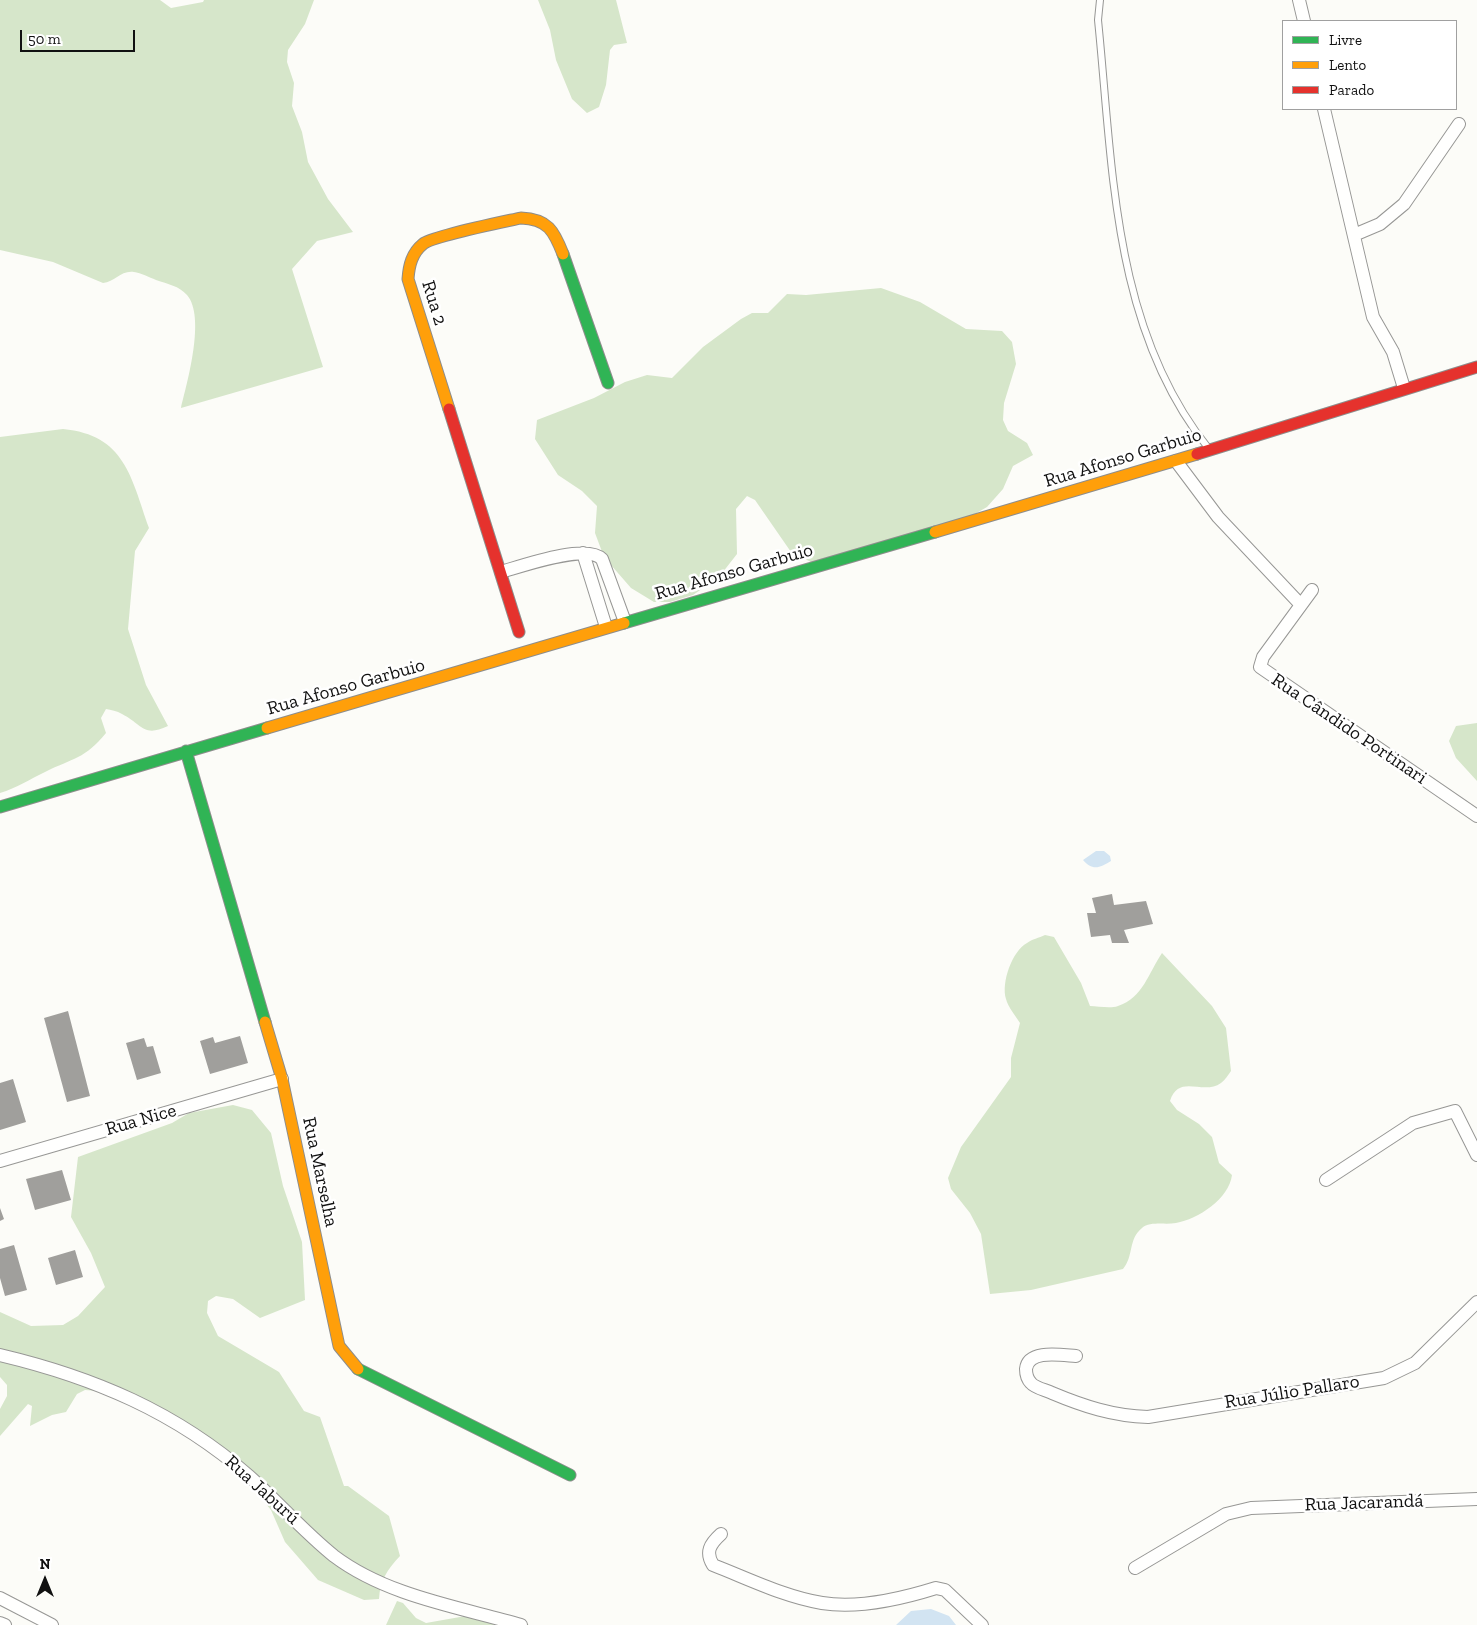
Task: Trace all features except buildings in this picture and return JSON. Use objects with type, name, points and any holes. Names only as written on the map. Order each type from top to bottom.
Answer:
[{"type":"street","points":[[1299,0],[1304,20]]},
{"type":"street","points":[[1324,110],[1373,316],[1393,352],[1404,388]]},
{"type":"street","points":[[1354,235],[1380,224],[1404,204],[1459,124]]},
{"type":"street","name":"Rua 2","points":[[520,632],[408,279],[410,262],[419,246],[427,241],[521,218],[534,219],[545,224],[556,235],[608,383]]},
{"type":"street","name":"Rua Afonso Garbuio","points":[[0,807],[526,653],[606,627],[1176,462],[1404,388],[1477,367]]},
{"type":"street","points":[[1176,462],[1218,517],[1301,605]]},
{"type":"street","points":[[501,572],[577,552],[598,555],[602,558],[625,622]]},
{"type":"street","points":[[584,553],[606,627]]},
{"type":"street","name":"Rua Cândido Portinari","points":[[1312,590],[1262,657],[1260,667],[1477,816]]},
{"type":"street","name":"Rua Marselha","points":[[186,751],[282,1079],[339,1346],[347,1359],[356,1368],[570,1475]]},
{"type":"street","name":"Rua Nice","points":[[0,1161],[282,1079]]},
{"type":"street","points":[[1326,1180],[1413,1123],[1455,1111],[1477,1155]]},
{"type":"street","name":"Rua Júlio Pallaro","points":[[1076,1356],[1047,1355],[1033,1357],[1026,1364],[1026,1375],[1032,1384],[1081,1405],[1123,1416],[1148,1416],[1384,1378],[1416,1363],[1477,1302]]},
{"type":"street","name":"Rua Jaburú","points":[[0,1355],[51,1367],[97,1383],[154,1410],[206,1441],[248,1476],[335,1556],[378,1582],[421,1597],[521,1625]]},
{"type":"street","name":"Rua Jacarandá","points":[[1135,1568],[1226,1514],[1251,1508],[1477,1499]]},
{"type":"street","points":[[721,1534],[708,1549],[709,1558],[713,1565],[792,1596],[823,1603],[860,1605],[936,1588],[945,1590],[982,1625]]},
{"type":"street","points":[[0,1598],[52,1625]]},
{"type":"street","points":[[0,1622],[5,1625]]},
{"type":"lane","points":[[1100,0],[1098,20],[1117,202],[1124,252],[1135,300],[1153,353],[1172,392],[1195,431],[1210,450]]},
{"type":"green space","points":[[0,0],[160,0],[171,8],[203,2],[204,0],[314,0],[305,24],[288,50],[287,62],[294,83],[292,106],[302,132],[308,162],[328,199],[353,232],[317,241],[292,269],[323,367],[181,408],[191,367],[195,334],[195,318],[192,305],[184,292],[134,272],[122,274],[111,281],[103,283],[53,262],[0,250]]},
{"type":"green space","points":[[538,0],[616,0],[627,43],[614,45],[610,50],[606,85],[599,107],[587,113],[572,99],[556,60],[550,30]]},
{"type":"green space","points":[[881,288],[920,302],[966,329],[1002,331],[1012,342],[1016,364],[1004,403],[1003,420],[1008,431],[1027,443],[1033,455],[1013,466],[1003,489],[987,507],[966,519],[811,562],[791,552],[755,500],[747,496],[736,509],[737,554],[719,577],[693,595],[670,602],[654,602],[631,588],[604,557],[595,533],[597,506],[582,491],[558,475],[535,439],[537,420],[594,398],[625,382],[647,375],[672,378],[703,347],[741,319],[752,313],[768,313],[787,294],[806,295]]},
{"type":"green space","points":[[63,429],[84,433],[100,440],[113,450],[130,476],[137,492],[149,528],[135,551],[128,629],[146,685],[168,726],[153,731],[148,730],[120,713],[106,709],[101,718],[106,733],[92,748],[78,757],[0,793],[0,437]]},
{"type":"green space","points":[[1477,723],[1477,781],[1456,758],[1449,741],[1456,726]]},
{"type":"green space","points":[[1045,935],[1054,937],[1081,983],[1090,1006],[1115,1007],[1134,997],[1145,984],[1162,953],[1212,1006],[1226,1028],[1231,1071],[1222,1082],[1214,1086],[1185,1086],[1179,1088],[1170,1101],[1177,1110],[1199,1124],[1212,1137],[1219,1163],[1232,1175],[1230,1184],[1219,1200],[1203,1212],[1185,1221],[1153,1224],[1142,1228],[1135,1237],[1129,1259],[1123,1269],[1031,1290],[990,1294],[981,1234],[970,1213],[951,1189],[948,1178],[961,1147],[1011,1077],[1011,1058],[1020,1023],[1010,1008],[1005,992],[1006,976],[1012,960],[1022,947],[1031,940]]},
{"type":"green space","points":[[233,1105],[252,1110],[271,1133],[283,1186],[302,1242],[305,1300],[260,1318],[233,1299],[216,1296],[208,1301],[207,1313],[218,1336],[279,1372],[304,1411],[320,1417],[344,1486],[348,1486],[389,1516],[400,1556],[385,1576],[379,1599],[364,1600],[318,1580],[285,1542],[271,1510],[260,1497],[248,1474],[125,1393],[85,1390],[77,1394],[66,1412],[52,1415],[30,1426],[32,1406],[28,1404],[0,1436],[0,1409],[7,1396],[7,1385],[0,1377],[0,1312],[31,1326],[63,1325],[78,1316],[105,1287],[91,1253],[71,1217],[78,1157],[172,1123],[189,1113]]},
{"type":"green space","points":[[397,1601],[403,1603],[416,1618],[426,1623],[477,1614],[510,1615],[529,1625],[386,1625]]},
{"type":"water","points":[[1096,851],[1104,851],[1110,856],[1111,861],[1100,867],[1093,867],[1083,860]]},
{"type":"water","points":[[931,1609],[949,1616],[956,1625],[896,1625],[911,1611]]},
{"type":"traffic: fast","points":[[563,254],[608,383]]},
{"type":"traffic: fast","points":[[624,623],[935,532]]},
{"type":"traffic: fast","points":[[0,807],[267,728]]},
{"type":"traffic: fast","points":[[186,751],[265,1022]]},
{"type":"traffic: fast","points":[[358,1369],[570,1475]]},
{"type":"traffic: slow","points":[[449,409],[408,279],[410,264],[416,251],[423,244],[440,237],[521,218],[538,221],[549,228],[563,254]]},
{"type":"traffic: slow","points":[[935,532],[1197,454]]},
{"type":"traffic: slow","points":[[267,728],[624,623]]},
{"type":"traffic: slow","points":[[265,1022],[282,1079],[339,1346],[358,1369]]},
{"type":"traffic: jam","points":[[1197,454],[1477,367]]},
{"type":"traffic: jam","points":[[449,409],[519,632]]}]
